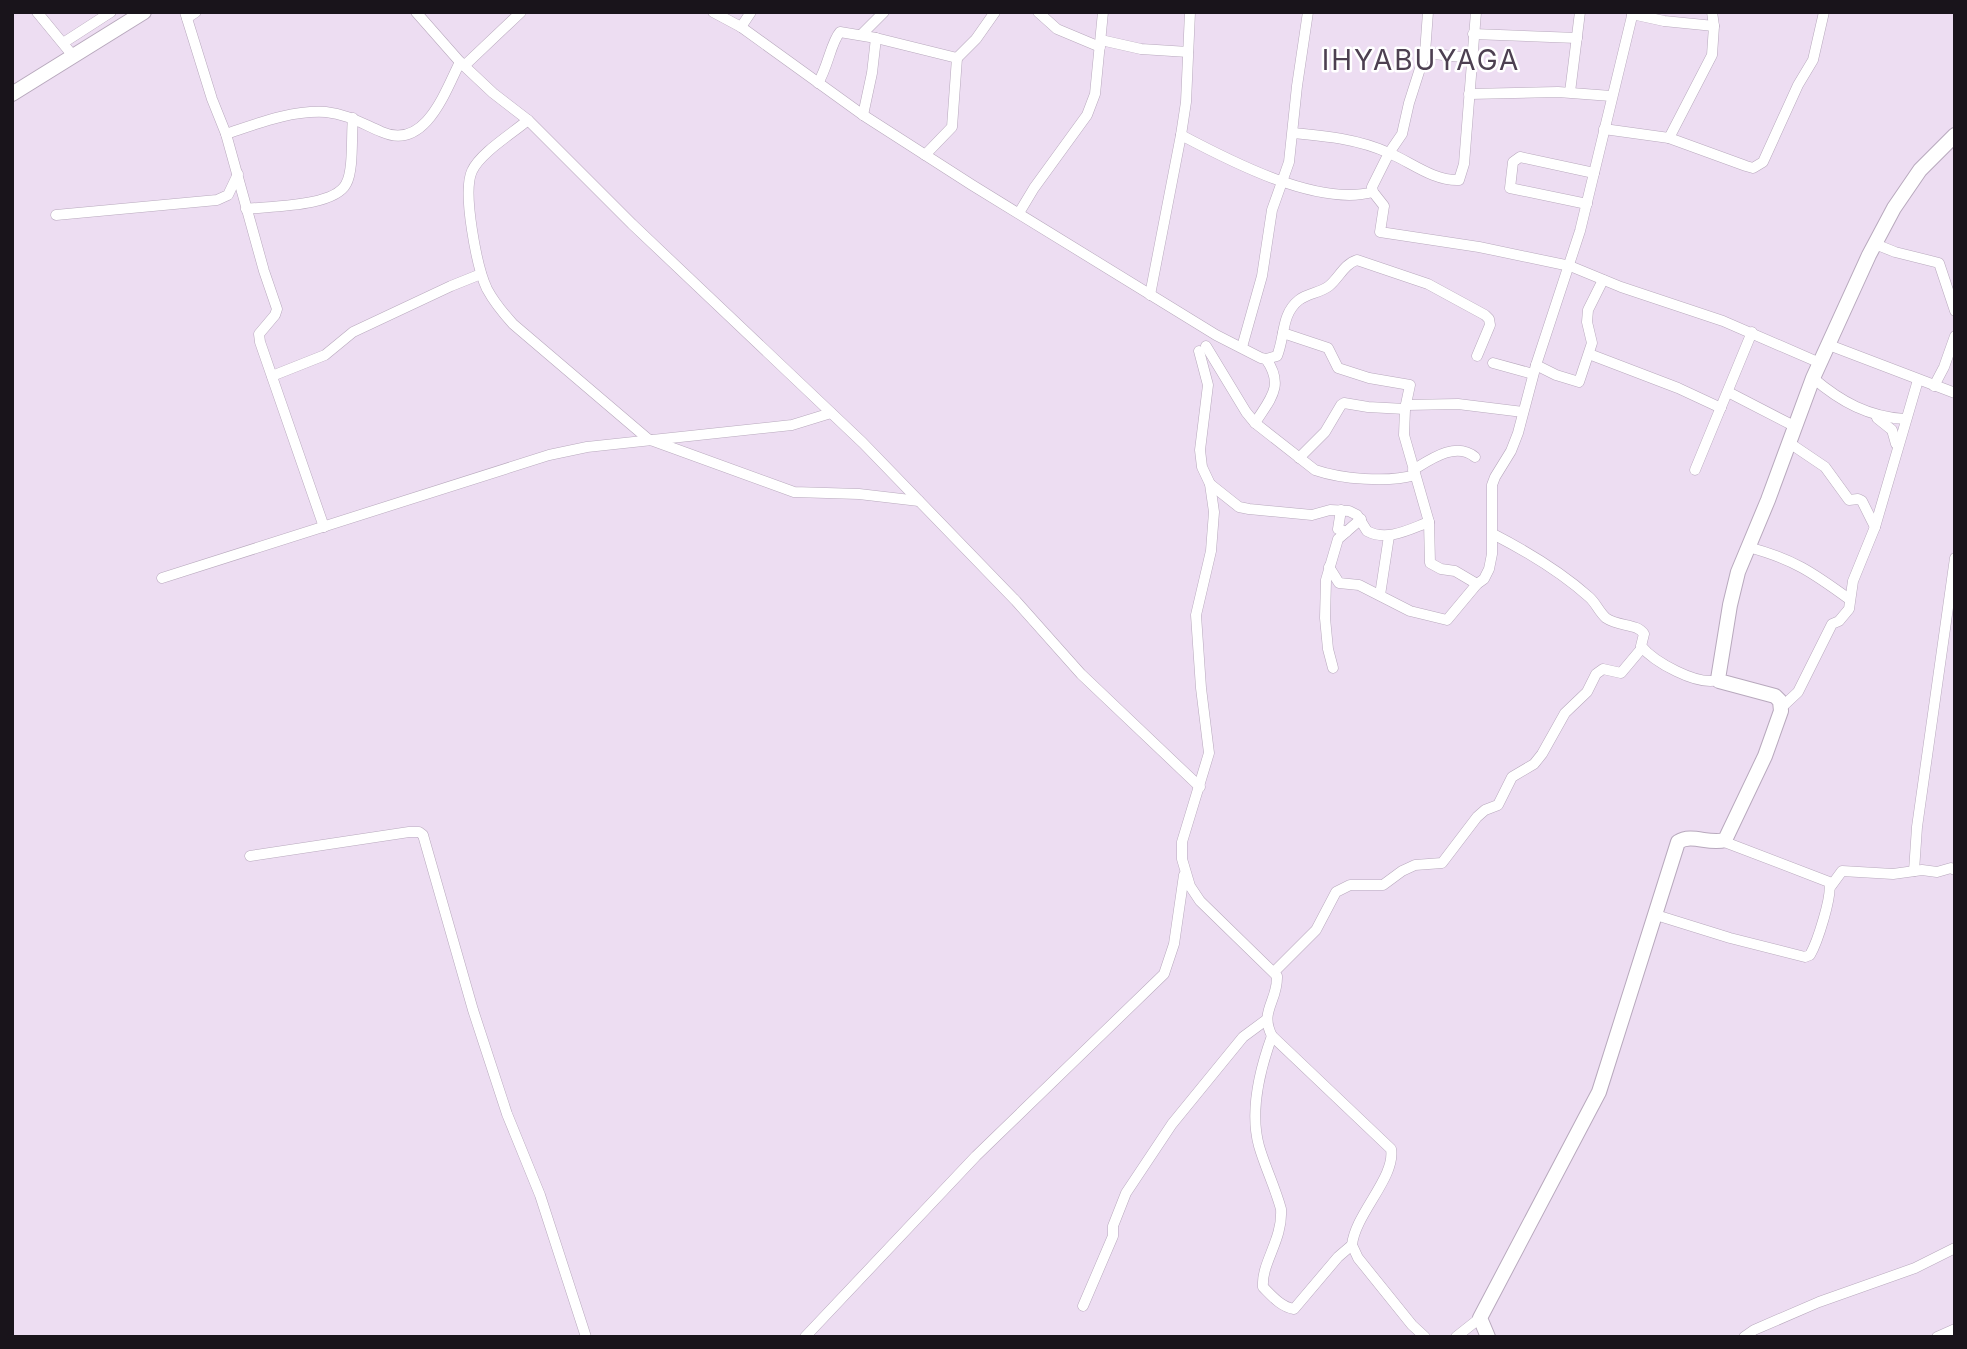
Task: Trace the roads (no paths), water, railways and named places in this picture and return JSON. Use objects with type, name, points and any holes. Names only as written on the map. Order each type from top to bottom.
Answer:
[{"type":"street","points":[[37,12],[74,57]]},
{"type":"street","points":[[64,43],[111,12]]},
{"type":"street","points":[[197,12],[186,15],[212,99],[226,134],[277,309],[259,334],[324,527]]},
{"type":"street","points":[[416,12],[462,64],[528,120],[632,224],[831,412],[1016,601],[1081,674],[1200,787]]},
{"type":"street","points":[[226,134],[283,116],[327,112],[353,118],[390,136],[414,134],[421,128],[462,64],[521,12]]},
{"type":"street","points":[[713,12],[741,27],[863,115],[925,155],[1216,335],[1266,359],[1275,372],[1276,386],[1255,423]]},
{"type":"street","points":[[741,27],[751,12]]},
{"type":"street","points":[[861,35],[884,12]]},
{"type":"street","points":[[925,155],[952,127],[957,58],[976,39],[995,12]]},
{"type":"street","points":[[1038,12],[1057,29],[1100,44],[1188,52]]},
{"type":"street","points":[[1019,213],[1087,116],[1095,94],[1103,12]]},
{"type":"street","points":[[1150,295],[1186,102],[1190,12]]},
{"type":"street","points":[[1242,347],[1262,276],[1272,210],[1289,162],[1308,12]]},
{"type":"street","points":[[1428,12],[1425,53],[1402,134],[1372,187],[1384,206],[1379,229],[1382,234],[1479,247],[1570,266],[1603,280],[1723,320],[1821,363]]},
{"type":"street","points":[[1293,133],[1341,138],[1389,153],[1441,178],[1459,180],[1464,164],[1476,12]]},
{"type":"street","points":[[1570,92],[1580,12]]},
{"type":"street","points":[[1669,138],[1712,55],[1712,12]]},
{"type":"street","points":[[1604,129],[1669,138],[1746,166],[1753,167],[1763,162],[1798,85],[1813,60],[1824,12]]},
{"type":"street","points":[[12,94],[143,13]]},
{"type":"street","points":[[1329,567],[1339,583],[1359,585],[1410,611],[1447,620],[1484,579],[1489,569],[1493,534],[1492,485],[1511,451],[1570,266],[1633,13],[1664,21],[1714,26]]},
{"type":"street","points":[[818,83],[827,67],[837,34],[842,32],[957,58]]},
{"type":"street","points":[[1473,34],[1577,38]]},
{"type":"street","points":[[863,115],[876,38]]},
{"type":"street","points":[[1425,53],[1471,58]]},
{"type":"street","points":[[1469,94],[1570,92],[1611,96]]},
{"type":"street","points":[[246,209],[315,202],[340,191],[347,184],[349,174],[353,118]]},
{"type":"street","points":[[528,120],[478,162],[469,179],[470,211],[481,274],[498,306],[513,324],[648,439],[783,490],[919,501]]},
{"type":"street","points":[[1181,135],[1283,182],[1335,194],[1362,195],[1373,192]]},
{"type":"street","points":[[1718,680],[1738,572],[1814,378],[1894,208],[1920,170],[1955,135]]},
{"type":"street","points":[[1587,204],[1509,187],[1513,162],[1520,156],[1594,173]]},
{"type":"street","points":[[56,215],[217,200],[228,195],[238,173]]},
{"type":"street","points":[[1875,244],[1939,263],[1955,311]]},
{"type":"street","points":[[1266,359],[1277,356],[1289,311],[1300,299],[1325,289],[1349,263],[1360,260],[1428,284],[1485,315],[1490,325],[1477,356]]},
{"type":"street","points":[[272,376],[325,355],[353,332],[481,274]]},
{"type":"street","points":[[1493,363],[1535,370],[1579,382],[1592,339],[1587,322],[1588,310],[1603,280]]},
{"type":"street","points":[[1695,470],[1752,332]]},
{"type":"street","points":[[1283,333],[1328,348],[1335,366],[1350,373],[1408,384],[1411,388],[1405,407],[1404,435],[1429,522],[1431,565],[1454,570],[1477,584]]},
{"type":"street","points":[[1934,386],[1951,351],[1955,336]]},
{"type":"street","points":[[1829,345],[1955,393]]},
{"type":"street","points":[[1083,1306],[1112,1236],[1126,1192],[1172,1124],[1243,1037],[1266,1020],[1276,990],[1277,976],[1274,972],[1208,909],[1190,886],[1181,855],[1182,842],[1209,753],[1196,615],[1213,530],[1214,512],[1210,484],[1202,467],[1200,450],[1208,385],[1202,348],[1255,423],[1315,471],[1386,479],[1414,472],[1436,456],[1461,450],[1475,457]]},
{"type":"street","points":[[1589,354],[1721,408]]},
{"type":"street","points":[[1814,378],[1840,400],[1874,416],[1892,430],[1897,449]]},
{"type":"street","points":[[1722,841],[1727,838],[1749,792],[1782,707],[1798,692],[1829,628],[1849,609],[1853,581],[1875,527],[1905,419],[1919,380]]},
{"type":"street","points":[[1728,392],[1794,426]]},
{"type":"street","points":[[1299,458],[1325,432],[1342,404],[1405,407],[1458,404],[1523,412]]},
{"type":"street","points":[[162,578],[549,455],[648,439],[792,425],[831,412]]},
{"type":"street","points":[[1874,416],[1905,419]]},
{"type":"street","points":[[1788,442],[1825,467],[1848,500],[1862,501],[1875,527]]},
{"type":"street","points":[[1210,484],[1239,507],[1312,515],[1330,510],[1353,512],[1361,519],[1367,531],[1389,536],[1429,522]]},
{"type":"street","points":[[1341,510],[1338,528],[1346,533]]},
{"type":"street","points":[[1333,668],[1328,649],[1324,602],[1329,567],[1338,539],[1361,519]]},
{"type":"street","points":[[1493,534],[1520,548],[1584,593],[1609,620],[1623,626],[1638,627],[1644,634],[1640,644],[1642,648],[1682,673],[1705,682],[1718,680],[1775,695],[1782,707]]},
{"type":"street","points":[[1380,595],[1389,536]]},
{"type":"street","points":[[1748,547],[1805,567],[1849,598]]},
{"type":"street","points":[[1914,871],[1917,827],[1955,558]]},
{"type":"street","points":[[1274,972],[1316,930],[1336,892],[1350,885],[1383,885],[1415,865],[1435,864],[1445,860],[1477,817],[1485,810],[1498,805],[1512,777],[1534,764],[1565,713],[1587,692],[1596,674],[1604,669],[1620,673],[1642,648]]},
{"type":"street","points":[[250,856],[409,832],[419,831],[423,835],[473,1010],[507,1114],[540,1195],[586,1337]]},
{"type":"street","points":[[1455,1337],[1480,1318],[1599,1092],[1678,842],[1687,838],[1722,841],[1826,880],[1830,886]]},
{"type":"street","points":[[805,1337],[976,1156],[1164,974],[1174,944],[1184,870]]},
{"type":"street","points":[[1656,915],[1805,957],[1812,952],[1828,907],[1830,886],[1842,871],[1894,874],[1955,870]]},
{"type":"street","points":[[1266,1020],[1272,1036],[1391,1149],[1392,1157],[1382,1183],[1357,1224],[1352,1245],[1338,1257],[1294,1309],[1287,1308],[1273,1298],[1264,1287],[1265,1273],[1281,1231],[1282,1220],[1257,1132],[1257,1087],[1260,1069],[1272,1036]]},
{"type":"street","points":[[1352,1245],[1412,1325],[1425,1337]]},
{"type":"street","points":[[1744,1337],[1756,1334],[1819,1302],[1915,1268],[1955,1248]]},
{"type":"street","points":[[1480,1318],[1488,1337]]},
{"type":"street","points":[[1937,1337],[1955,1329]]},
{"type":"district","name":"IHYABUYAGA","points":[[1421,60]]}]
